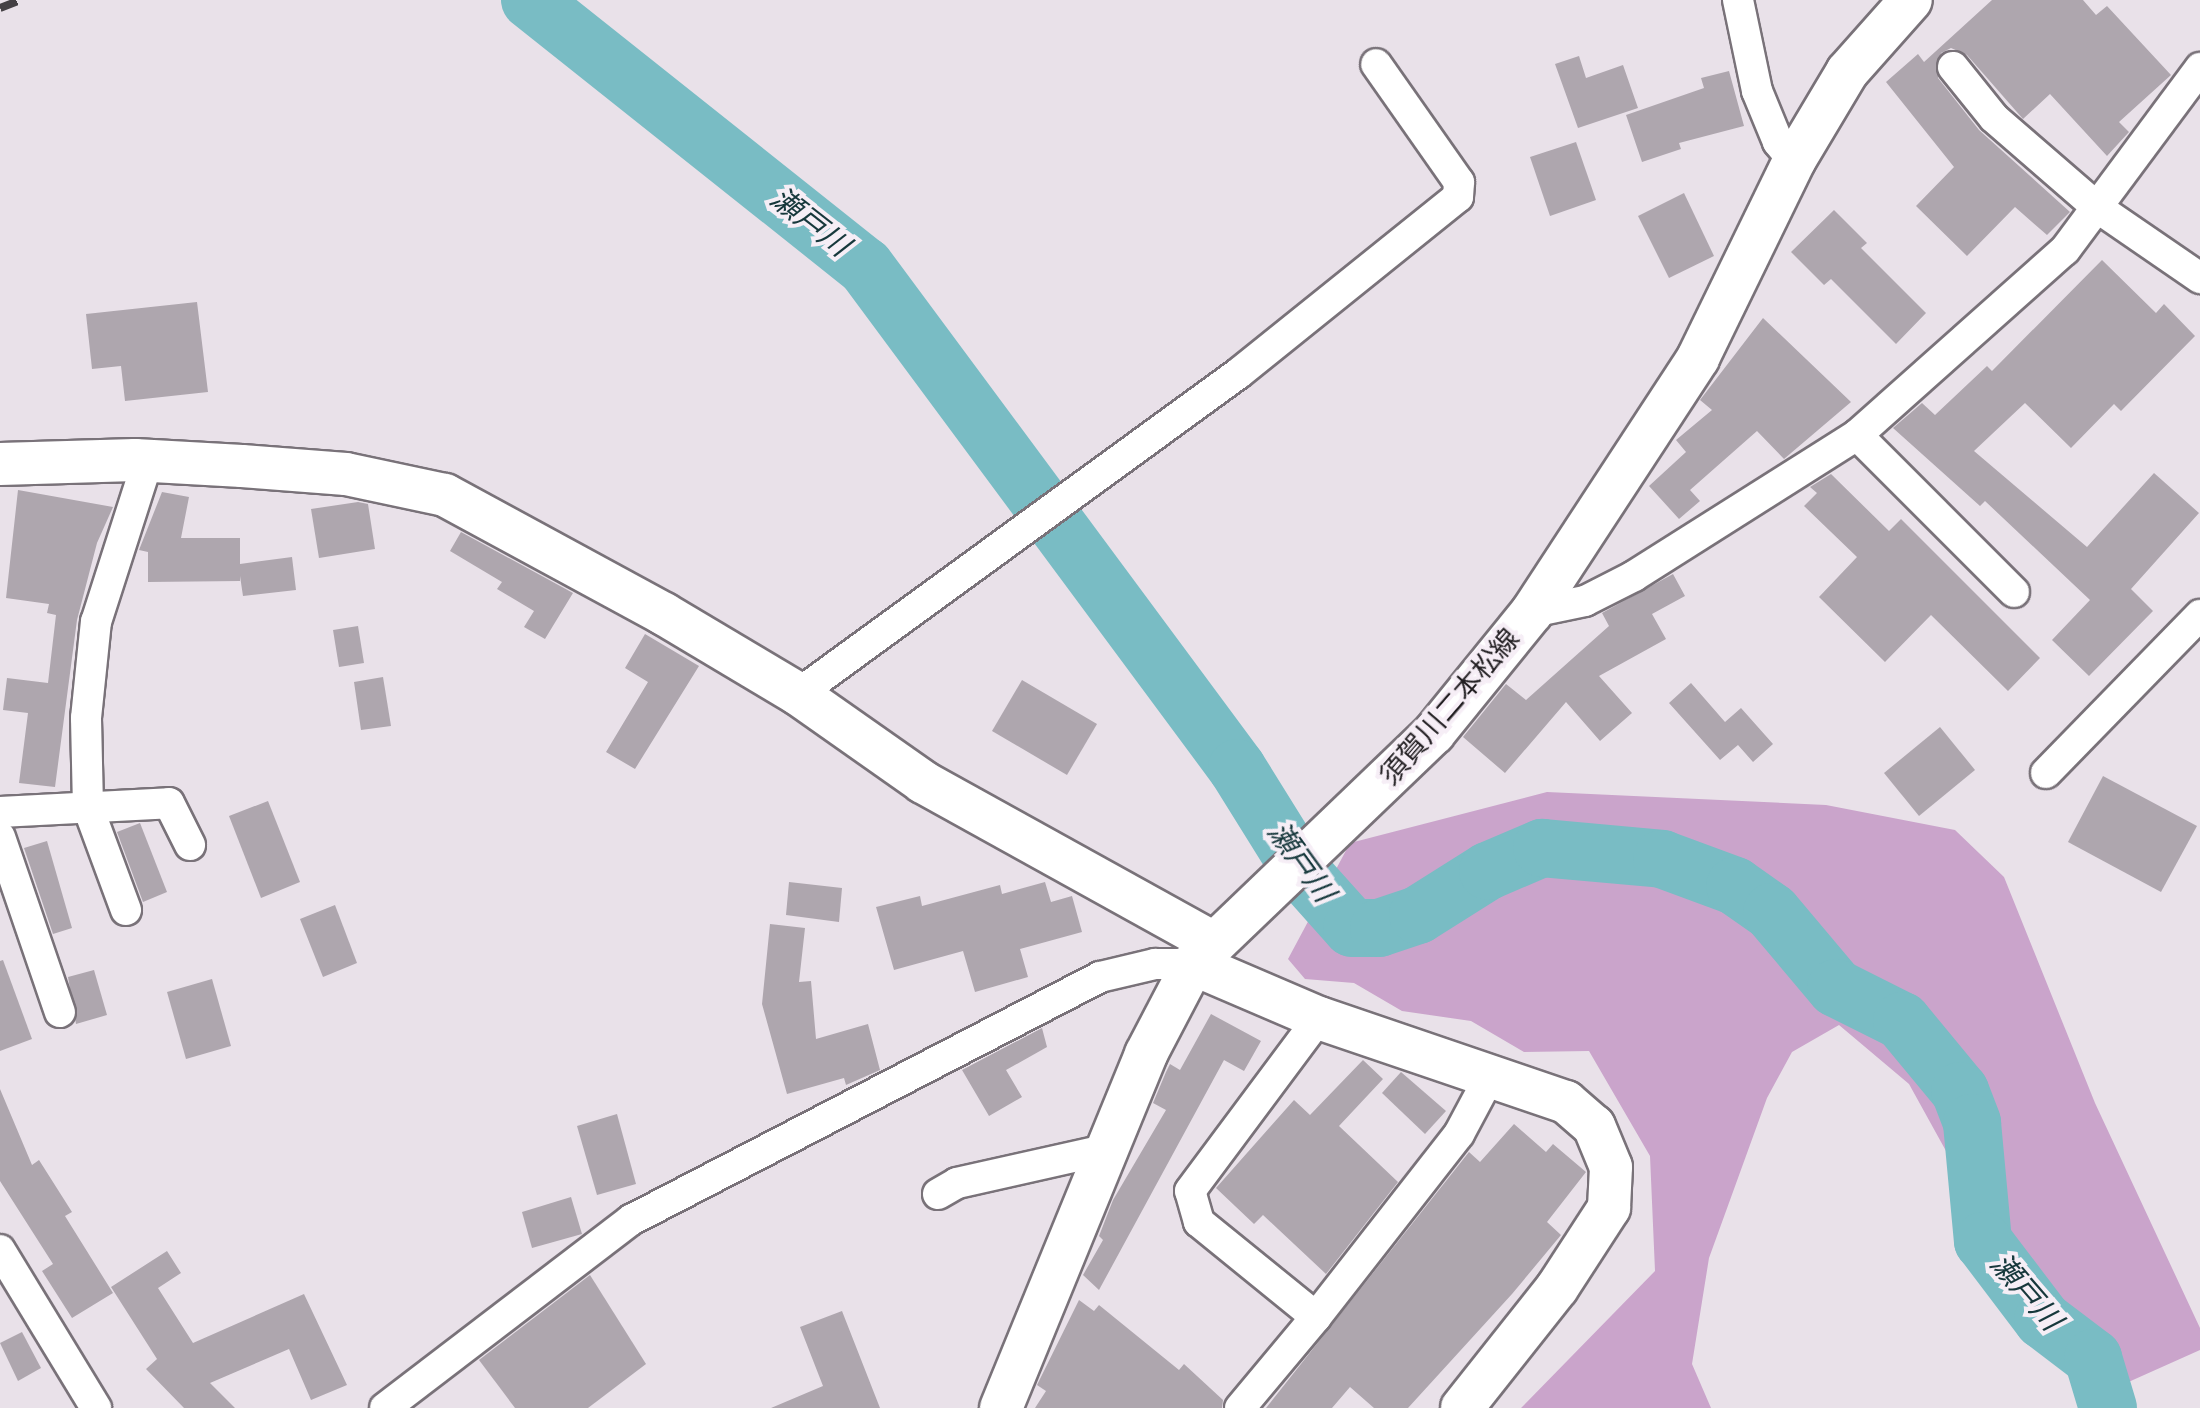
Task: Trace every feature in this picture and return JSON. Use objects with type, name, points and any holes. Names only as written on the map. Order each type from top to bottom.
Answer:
[{"type":"street","points":[[1738,0],[1757,91],[1794,161]]},
{"type":"street","name":"須賀川二本松線","points":[[1000,1408],[1146,1054],[1214,942],[1434,733],[1532,612],[1698,358],[1794,161],[1868,41],[1911,0]]},
{"type":"street","points":[[798,694],[1239,374],[1458,197],[1459,182],[1376,64]]},
{"type":"street","points":[[1953,67],[1994,118],[2098,208],[2200,278]]},
{"type":"street","points":[[1532,612],[1584,601],[1634,576],[1857,435],[2003,310],[2098,208],[2200,68]]},
{"type":"street","points":[[1857,435],[2014,592]]},
{"type":"street","points":[[0,464],[148,460],[346,474],[445,495],[533,539],[798,694],[923,782],[1214,942],[1319,1018],[1566,1102],[1585,1115],[1606,1147],[1612,1196],[1557,1288],[1462,1408]]},
{"type":"street","points":[[126,910],[88,807],[86,718],[96,622],[148,460]]},
{"type":"street","points":[[2046,773],[2200,615]]},
{"type":"street","points":[[0,812],[169,803],[190,845]]},
{"type":"street","points":[[0,837],[60,1012]]},
{"type":"street","points":[[385,1408],[631,1220],[1100,977],[1155,964],[1214,942]]},
{"type":"street","points":[[1316,1318],[1198,1222],[1190,1191],[1319,1018]]},
{"type":"street","points":[[1240,1408],[1316,1318],[1458,1134],[1490,1074]]},
{"type":"street","points":[[938,1194],[957,1183],[1109,1149]]},
{"type":"street","points":[[0,1250],[96,1408]]},
{"type":"shaded area","points":[[1547,792],[1826,805],[1955,830],[2004,877],[2095,1103],[2200,1328],[2200,1350],[2124,1384],[1993,1236],[1909,1084],[1839,1025],[1792,1052],[1767,1098],[1709,1258],[1692,1364],[1711,1408],[1521,1408],[1655,1271],[1650,1156],[1589,1051],[1524,1052],[1471,1021],[1402,1011],[1354,983],[1305,979],[1288,959],[1350,843]]},
{"type":"building","points":[[1992,0],[2083,0],[2096,15],[2107,6],[2171,75],[2119,122],[2129,132],[2107,156],[2050,94],[2023,119],[1967,55],[1951,48],[1941,53],[1938,78],[1979,130],[2070,212],[2047,235],[2015,207],[1967,256],[1916,206],[1954,167],[1886,82],[1918,54],[1924,62]]},
{"type":"building","points":[[1579,56],[1586,78],[1623,65],[1638,108],[1578,128],[1555,64]]},
{"type":"building","points":[[1729,71],[1744,126],[1679,143],[1681,149],[1642,162],[1626,115],[1704,88],[1701,78]]},
{"type":"building","points":[[1576,142],[1596,200],[1550,216],[1530,157]]},
{"type":"building","points":[[1684,193],[1714,256],[1669,278],[1638,216]]},
{"type":"building","points":[[1834,210],[1867,243],[1861,248],[1926,313],[1896,344],[1831,279],[1824,285],[1791,252]]},
{"type":"building","points":[[2102,260],[2156,313],[2164,304],[2195,336],[2121,411],[2114,404],[2071,448],[2025,403],[1974,451],[2087,547],[2154,473],[2199,513],[2131,589],[2153,611],[2089,676],[2052,640],[2090,600],[1985,501],[1980,506],[1893,428],[1922,403],[1935,415],[1987,366],[1992,371]]},
{"type":"building","points":[[197,302],[208,392],[125,401],[121,366],[92,369],[86,314]]},
{"type":"building","points":[[1763,318],[1851,402],[1784,459],[1757,431],[1690,490],[1700,501],[1679,519],[1649,486],[1686,452],[1676,440],[1712,410],[1700,400]]},
{"type":"building","points":[[1831,474],[1889,531],[1901,519],[2040,658],[2008,691],[1931,615],[1885,662],[1819,597],[1857,557],[1804,506],[1817,493],[1810,487]]},
{"type":"building","points":[[18,490],[113,507],[97,543],[77,620],[55,787],[19,783],[28,713],[3,710],[7,678],[48,683],[56,615],[47,613],[49,604],[6,598]]},
{"type":"building","points":[[162,492],[189,497],[181,538],[240,538],[240,564],[292,557],[296,590],[243,596],[240,576],[240,581],[148,582],[148,552],[139,550]]},
{"type":"building","points":[[368,504],[375,549],[319,558],[311,509]]},
{"type":"building","points":[[461,532],[573,593],[545,639],[524,627],[534,611],[497,589],[502,582],[450,551]]},
{"type":"building","points":[[1673,574],[1685,596],[1652,614],[1666,639],[1599,676],[1632,713],[1600,741],[1566,702],[1505,773],[1463,737],[1506,684],[1526,700],[1609,626],[1602,613]]},
{"type":"building","points":[[358,626],[364,663],[339,667],[333,630]]},
{"type":"building","points":[[645,634],[699,666],[635,769],[606,752],[648,682],[625,668]]},
{"type":"building","points":[[383,677],[391,726],[361,730],[354,682]]},
{"type":"building","points":[[1022,680],[1097,724],[1067,775],[992,731]]},
{"type":"building","points":[[1691,683],[1725,722],[1741,708],[1773,744],[1753,762],[1738,745],[1720,760],[1669,703]]},
{"type":"building","points":[[1940,727],[1975,770],[1919,816],[1884,773]]},
{"type":"building","points":[[2103,776],[2197,826],[2161,892],[2068,842]]},
{"type":"building","points":[[268,801],[300,882],[261,898],[229,816]]},
{"type":"building","points":[[140,823],[167,892],[143,902],[117,832]]},
{"type":"building","points":[[47,841],[72,928],[53,934],[24,848]]},
{"type":"building","points":[[789,882],[842,888],[839,922],[786,915]]},
{"type":"building","points":[[1045,882],[1051,902],[1072,896],[1082,932],[1020,949],[1028,977],[975,992],[963,951],[894,970],[876,907],[920,896],[922,906],[1000,885],[1002,894]]},
{"type":"building","points":[[335,905],[357,963],[323,977],[300,919]]},
{"type":"building","points":[[770,924],[805,928],[799,982],[811,981],[816,1039],[868,1024],[880,1070],[846,1085],[844,1078],[787,1094],[762,1004]]},
{"type":"building","points":[[3,960],[32,1039],[0,1051],[0,961]]},
{"type":"building","points":[[94,970],[107,1015],[76,1024],[68,977]]},
{"type":"building","points":[[212,979],[231,1046],[186,1059],[167,992]]},
{"type":"building","points":[[1211,1014],[1261,1041],[1244,1071],[1224,1060],[1099,1290],[1083,1275],[1103,1240],[1099,1236],[1113,1200],[1166,1110],[1153,1103],[1170,1064],[1180,1070]]},
{"type":"building","points":[[1042,1028],[1047,1047],[1006,1070],[1022,1097],[989,1116],[962,1070]]},
{"type":"building","points":[[1363,1060],[1383,1079],[1339,1126],[1398,1182],[1326,1274],[1263,1215],[1254,1224],[1216,1188],[1294,1100],[1310,1115]]},
{"type":"building","points":[[1401,1072],[1446,1111],[1425,1134],[1382,1093]]},
{"type":"building","points":[[0,1089],[32,1165],[39,1160],[72,1212],[65,1216],[113,1293],[72,1318],[42,1271],[53,1264],[0,1181]]},
{"type":"building","points":[[617,1114],[636,1184],[597,1195],[577,1126]]},
{"type":"building","points":[[1514,1124],[1546,1152],[1553,1144],[1586,1172],[1547,1222],[1561,1235],[1512,1294],[1408,1408],[1374,1408],[1350,1387],[1332,1408],[1266,1408],[1469,1152],[1480,1162]]},
{"type":"building","points":[[571,1197],[582,1234],[532,1248],[522,1212]]},
{"type":"building","points":[[167,1251],[181,1273],[158,1288],[193,1343],[304,1294],[347,1385],[311,1400],[289,1349],[210,1383],[235,1408],[184,1408],[146,1369],[157,1359],[111,1287]]},
{"type":"building","points":[[590,1275],[646,1364],[588,1408],[515,1408],[479,1360]]},
{"type":"building","points":[[1079,1300],[1094,1311],[1099,1305],[1179,1370],[1184,1364],[1223,1400],[1222,1408],[1035,1408],[1046,1391],[1037,1385]]},
{"type":"building","points":[[842,1311],[880,1408],[771,1408],[823,1386],[800,1327]]},
{"type":"building","points":[[22,1332],[41,1368],[18,1381],[0,1343]]},
{"type":"waterway","name":"瀬戸川","points":[[530,0],[865,266],[1237,768],[1301,871],[1352,928],[1379,928],[1418,915],[1488,871],[1542,848],[1662,859],[1735,886],[1772,912],[1836,988],[1902,1021],[1960,1091],[1972,1123],[1983,1241],[2043,1320],[2093,1358],[2108,1408]]},
{"type":"railway","points":[[0,8],[21,0]]}]
